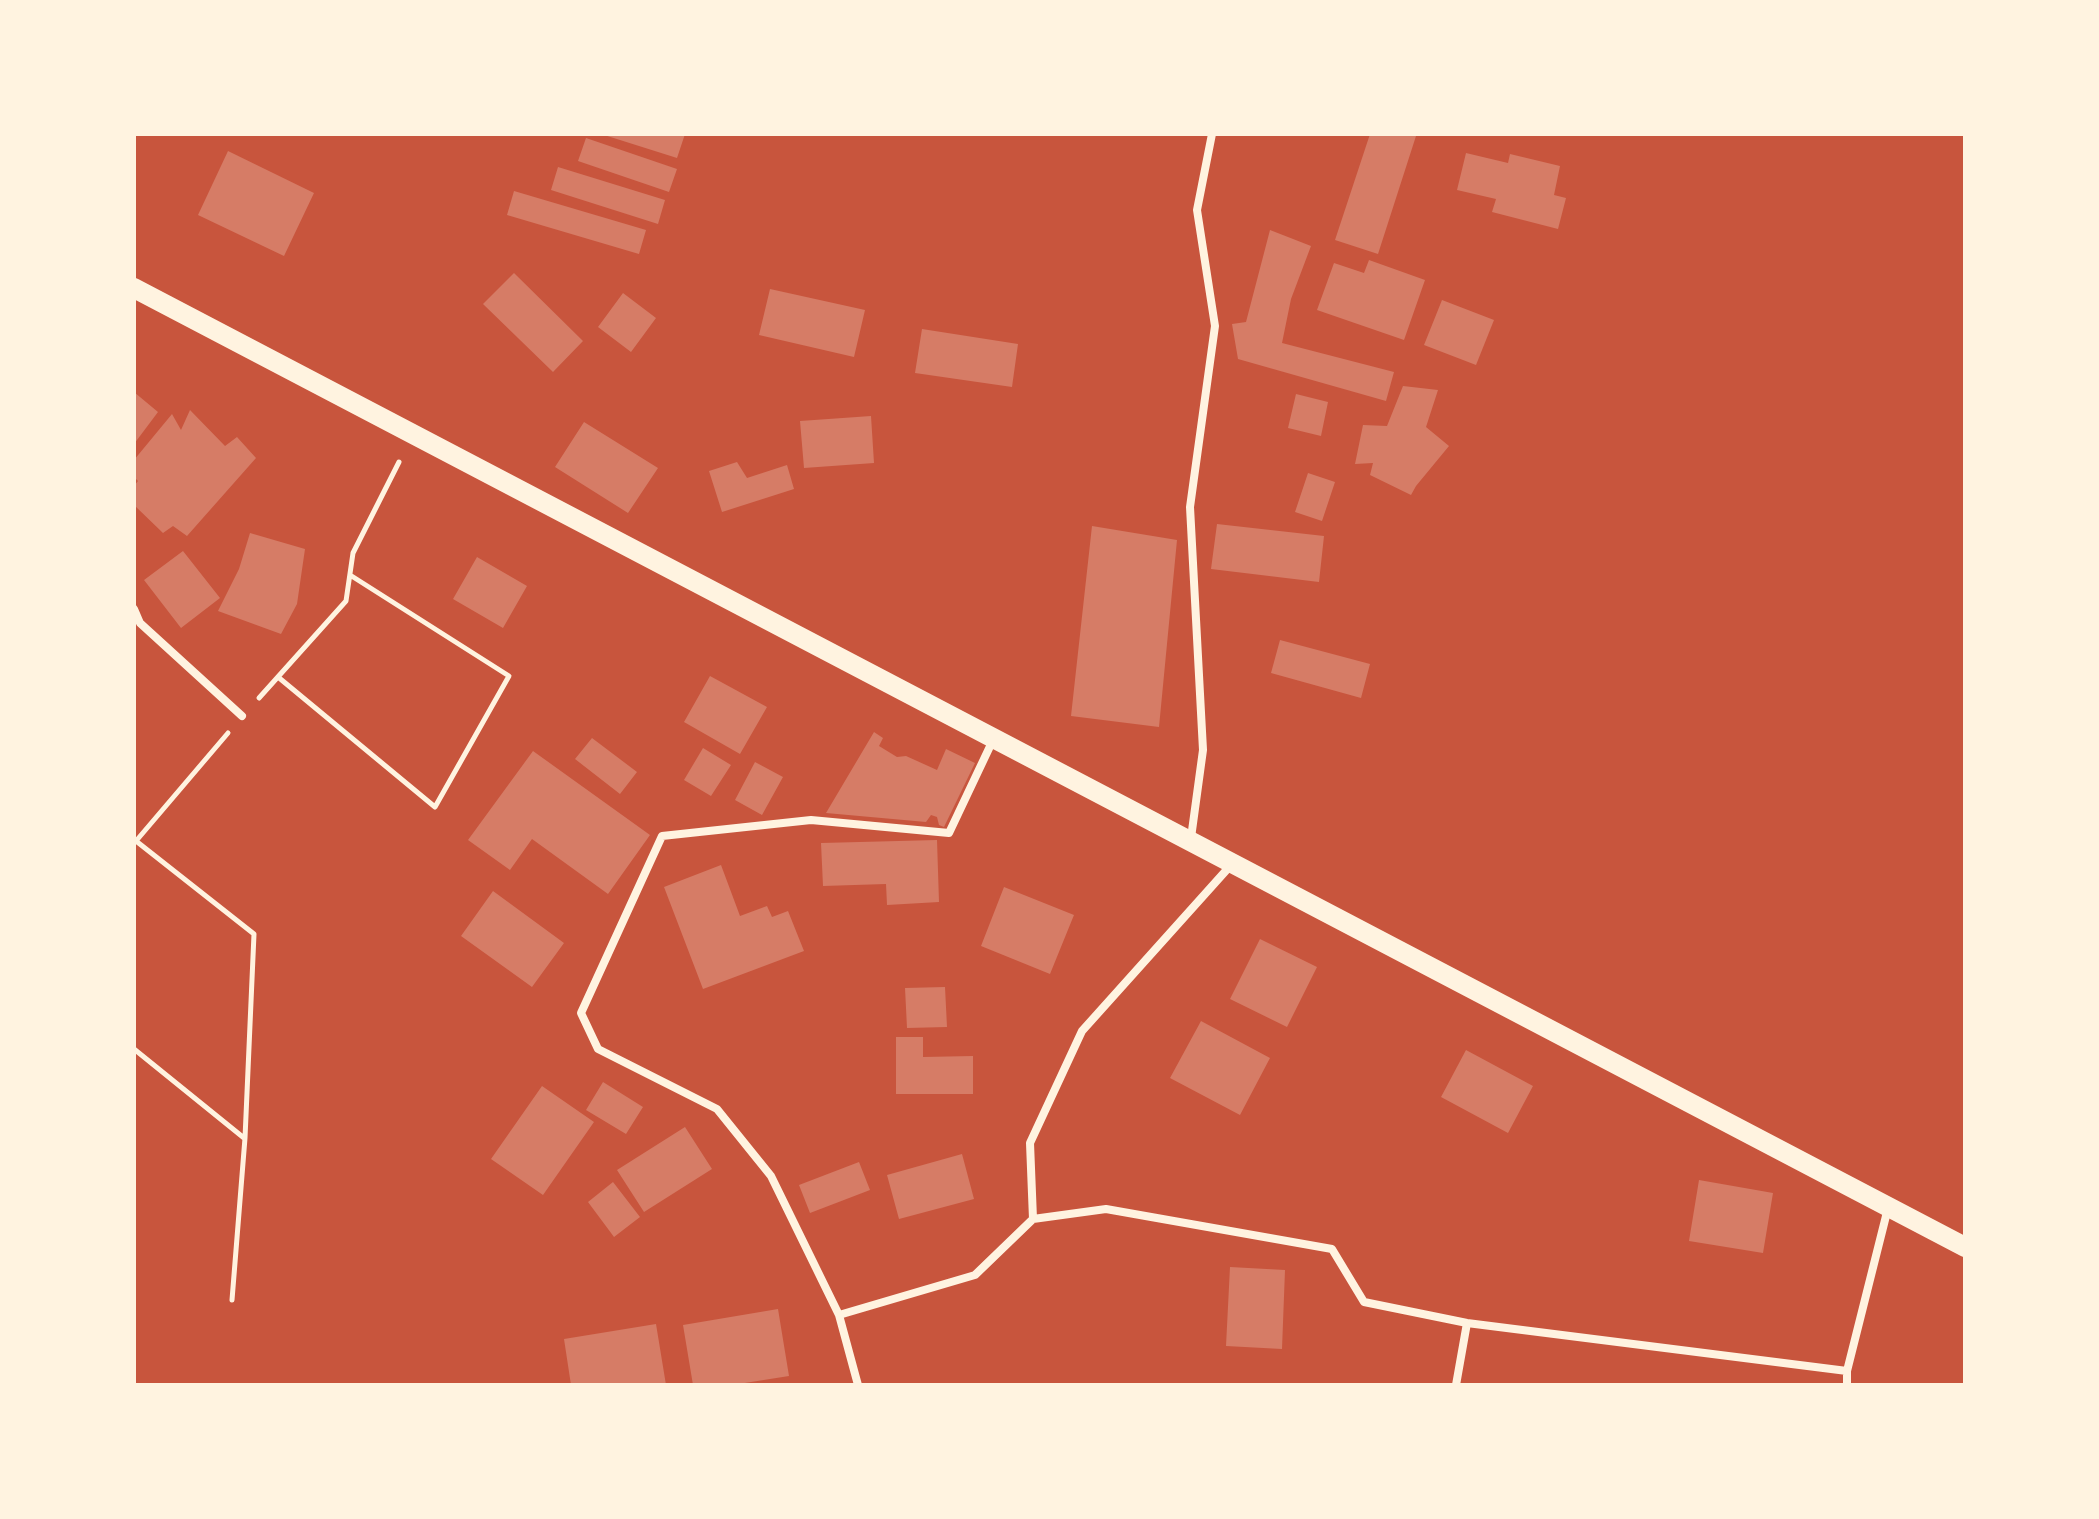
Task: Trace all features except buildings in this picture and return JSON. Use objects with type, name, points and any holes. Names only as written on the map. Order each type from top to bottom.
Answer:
[{"type":"main road","points":[[134,288],[1965,1247]]},
{"type":"street","points":[[1191,843],[1203,750],[1190,507],[1215,326],[1197,210],[1212,134]]},
{"type":"street","points":[[134,609],[140,623],[242,716]]},
{"type":"street","points":[[858,1385],[839,1315],[771,1176],[717,1109],[598,1049],[581,1013],[662,836],[811,820],[949,833],[993,739]]},
{"type":"street","points":[[1033,1219],[1030,1143],[1082,1031],[1233,862]]},
{"type":"street","points":[[1847,1385],[1847,1371],[1888,1207]]},
{"type":"street","points":[[839,1315],[975,1275],[1033,1219],[1106,1209],[1332,1249],[1364,1302],[1467,1323],[1847,1371]]},
{"type":"street","points":[[1456,1385],[1467,1323]]},
{"type":"path","points":[[232,1300],[245,1138],[254,934],[135,842],[242,716],[346,601],[353,553],[412,436]]},
{"type":"path","points":[[278,677],[435,807],[509,676],[350,575]]},
{"type":"path","points":[[134,1049],[245,1138]]}]
